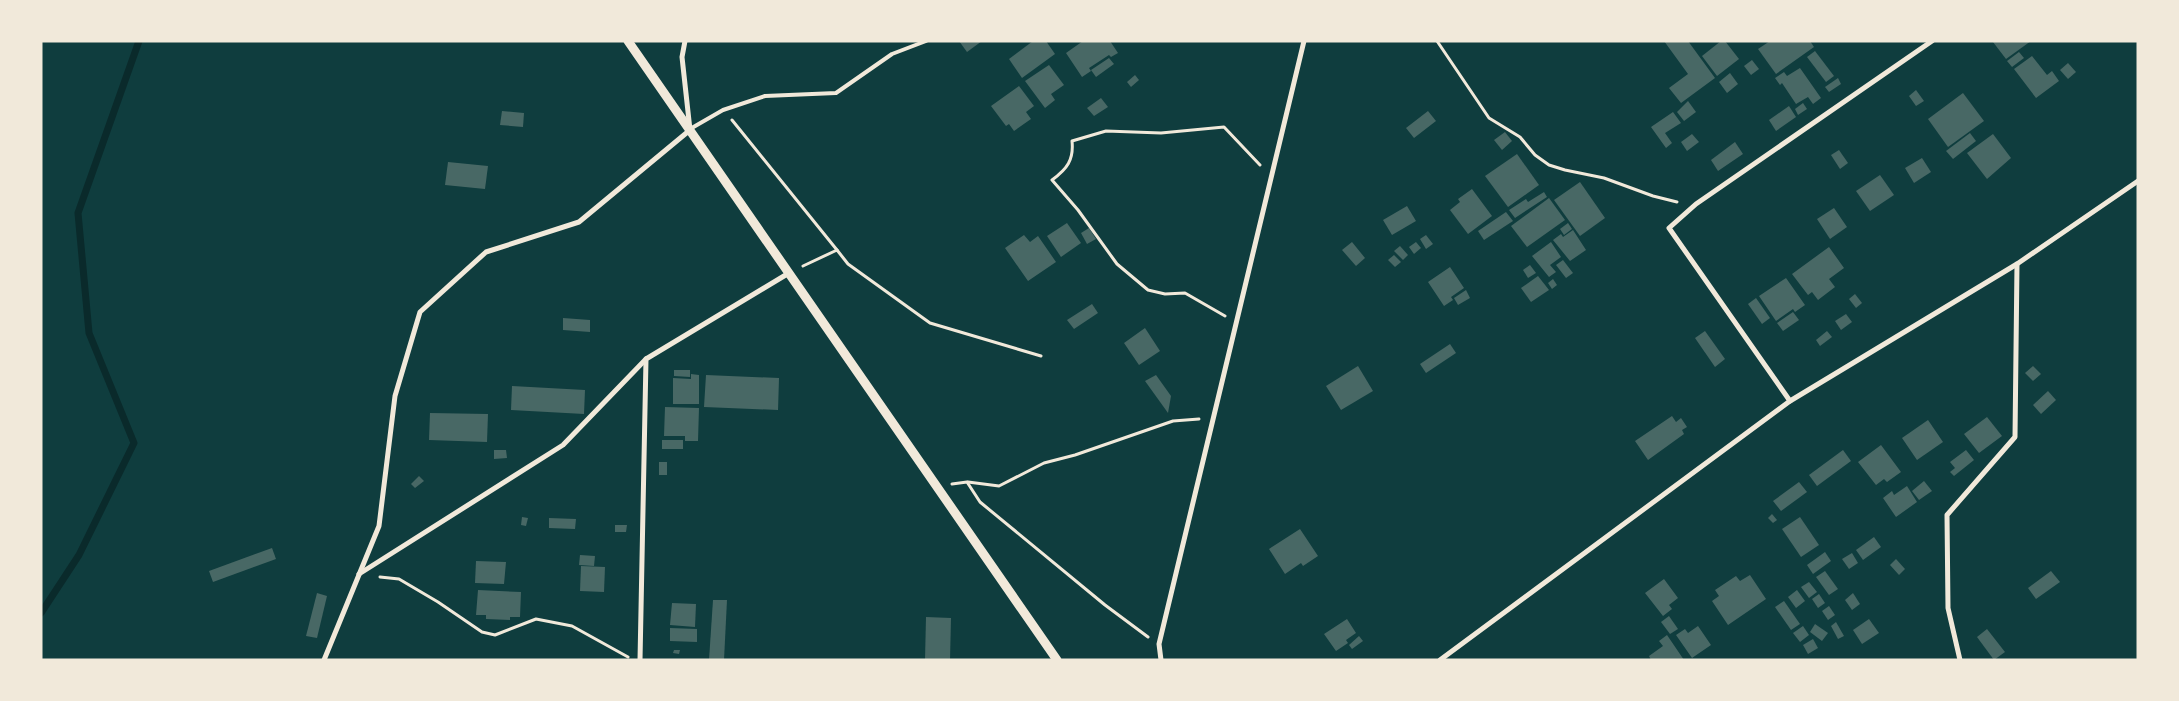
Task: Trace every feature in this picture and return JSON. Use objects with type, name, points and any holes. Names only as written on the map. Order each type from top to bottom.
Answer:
[{"type":"street","points":[[628,41],[1057,660]]},
{"type":"street","points":[[685,41],[682,57],[690,130]]},
{"type":"street","points":[[1161,660],[1159,644],[1304,41]]},
{"type":"street","points":[[1790,401],[1669,228],[1696,204],[1932,41]]},
{"type":"street","points":[[324,660],[379,526],[395,396],[420,312],[486,252],[579,222],[690,130]]},
{"type":"street","points":[[1440,660],[1790,401],[2017,264],[2138,181]]},
{"type":"street","points":[[1960,660],[1948,608],[1947,515],[2015,437],[2017,264]]},
{"type":"street","points":[[359,574],[563,445],[646,359],[789,274]]},
{"type":"street","points":[[640,660],[646,359]]},
{"type":"lane","points":[[690,130],[724,110],[765,96],[836,93],[892,54],[926,41]]},
{"type":"path","points":[[1437,41],[1489,118],[1520,138],[1535,155],[1548,165],[1604,178],[1653,196],[1696,204]]},
{"type":"path","points":[[724,110],[848,264],[930,323],[1041,356]]},
{"type":"path","points":[[1236,322],[1185,293],[1165,294],[1148,290],[1118,264],[1078,210],[1052,180],[1064,170],[1074,153],[1072,140],[1106,131],[1161,133],[1224,127],[1271,176]]},
{"type":"path","points":[[789,274],[836,250]]},
{"type":"path","points":[[949,484],[967,482],[999,486],[1044,463],[1074,455],[1173,421],[1213,418]]},
{"type":"path","points":[[967,482],[980,502],[1105,605],[1159,644]]},
{"type":"path","points":[[359,574],[399,579],[438,602],[482,632],[495,635],[536,619],[572,626],[633,660]]},
{"type":"building","points":[[959,41],[982,41],[967,52]]},
{"type":"building","points":[[1033,41],[1046,41],[1055,54],[1022,78],[1009,59]]},
{"type":"building","points":[[1083,41],[1110,41],[1118,53],[1111,57],[1109,55],[1089,68],[1091,71],[1082,77],[1066,53]]},
{"type":"building","points":[[1664,41],[1688,41],[1715,78],[1681,103],[1669,88],[1688,74]]},
{"type":"building","points":[[1721,41],[1725,41],[1739,59],[1717,76],[1702,56]]},
{"type":"building","points":[[1770,41],[1810,41],[1814,47],[1776,74],[1758,49]]},
{"type":"building","points":[[2031,41],[2006,59],[1993,42]]},
{"type":"building","points":[[1815,51],[1834,76],[1826,82],[1807,57]]},
{"type":"building","points":[[2019,52],[2024,58],[2012,67],[2007,61]]},
{"type":"building","points":[[2032,56],[2047,75],[2052,71],[2059,81],[2036,98],[2014,69]]},
{"type":"building","points":[[1109,58],[1114,64],[1096,77],[1091,70]]},
{"type":"building","points":[[1752,60],[1759,69],[1751,75],[1744,66]]},
{"type":"building","points":[[2068,63],[2076,72],[2068,79],[2060,70]]},
{"type":"building","points":[[1049,65],[1064,85],[1051,94],[1055,100],[1045,108],[1025,81]]},
{"type":"building","points":[[1800,68],[1821,98],[1813,104],[1808,97],[1796,104],[1782,83],[1780,85],[1775,78],[1784,72],[1787,76]]},
{"type":"building","points":[[1730,73],[1738,84],[1727,93],[1719,82]]},
{"type":"building","points":[[1135,75],[1139,80],[1131,87],[1127,82]]},
{"type":"building","points":[[1838,78],[1841,84],[1829,92],[1825,87]]},
{"type":"building","points":[[1019,86],[1034,106],[1026,112],[1031,119],[1014,131],[1009,124],[1006,126],[991,106]]},
{"type":"building","points":[[1916,90],[1924,101],[1916,106],[1909,96]]},
{"type":"building","points":[[1963,93],[1984,121],[1948,147],[1928,119]]},
{"type":"building","points":[[1101,98],[1108,107],[1094,116],[1087,108]]},
{"type":"building","points":[[1688,101],[1696,112],[1684,121],[1677,112]]},
{"type":"building","points":[[1803,103],[1807,109],[1798,115],[1795,109]]},
{"type":"building","points":[[1789,106],[1796,117],[1776,131],[1769,120]]},
{"type":"building","points":[[502,111],[524,113],[523,127],[500,125]]},
{"type":"building","points":[[1428,111],[1436,121],[1414,138],[1406,128]]},
{"type":"building","points":[[1673,112],[1681,123],[1665,133],[1672,143],[1666,148],[1651,127]]},
{"type":"building","points":[[1505,132],[1512,141],[1502,150],[1494,140]]},
{"type":"building","points":[[1970,133],[1976,141],[1953,159],[1946,151]]},
{"type":"building","points":[[1692,134],[1699,142],[1687,151],[1681,142]]},
{"type":"building","points":[[1993,134],[2011,158],[1987,179],[1967,153]]},
{"type":"building","points":[[1735,142],[1743,154],[1718,171],[1711,160]]},
{"type":"building","points":[[1839,150],[1848,163],[1840,169],[1831,155]]},
{"type":"building","points":[[1517,154],[1539,185],[1508,207],[1485,176]]},
{"type":"building","points":[[1922,158],[1931,172],[1914,183],[1905,168]]},
{"type":"building","points":[[448,162],[488,166],[485,189],[445,185]]},
{"type":"building","points":[[1880,175],[1894,195],[1870,211],[1856,191]]},
{"type":"building","points":[[1580,182],[1605,218],[1580,236],[1554,200]]},
{"type":"building","points":[[1472,189],[1492,216],[1468,234],[1450,210],[1460,202],[1458,199]]},
{"type":"building","points":[[1544,192],[1547,197],[1515,218],[1509,210],[1526,199],[1528,202]]},
{"type":"building","points":[[1549,198],[1565,220],[1527,247],[1511,226]]},
{"type":"building","points":[[1407,206],[1416,221],[1392,235],[1383,220]]},
{"type":"building","points":[[1834,208],[1847,227],[1830,239],[1817,219]]},
{"type":"building","points":[[1506,212],[1513,221],[1484,240],[1478,231]]},
{"type":"building","points":[[1067,223],[1081,243],[1061,257],[1047,236]]},
{"type":"building","points":[[1568,223],[1572,229],[1564,235],[1560,229]]},
{"type":"building","points":[[1089,228],[1096,239],[1087,244],[1081,233]]},
{"type":"building","points":[[1573,230],[1586,250],[1570,261],[1553,240],[1561,234],[1563,237]]},
{"type":"building","points":[[1024,235],[1030,242],[1038,236],[1056,262],[1028,281],[1005,248]]},
{"type":"building","points":[[1426,235],[1433,244],[1426,249],[1420,239]]},
{"type":"building","points":[[1352,242],[1365,258],[1356,266],[1342,250]]},
{"type":"building","points":[[1416,242],[1421,248],[1414,254],[1409,247]]},
{"type":"building","points":[[1551,242],[1561,257],[1550,265],[1556,272],[1549,277],[1532,256]]},
{"type":"building","points":[[1400,246],[1408,255],[1403,260],[1394,251]]},
{"type":"building","points":[[1829,247],[1844,268],[1829,279],[1835,287],[1818,300],[1812,292],[1808,295],[1792,274]]},
{"type":"building","points":[[1394,255],[1401,262],[1395,267],[1388,260]]},
{"type":"building","points":[[1563,260],[1573,273],[1566,278],[1556,265]]},
{"type":"building","points":[[1530,265],[1536,273],[1528,278],[1523,270]]},
{"type":"building","points":[[1450,267],[1464,288],[1451,297],[1453,300],[1444,306],[1428,282]]},
{"type":"building","points":[[1538,276],[1549,290],[1531,302],[1521,288]]},
{"type":"building","points":[[1786,278],[1805,305],[1795,312],[1793,309],[1776,321],[1759,296]]},
{"type":"building","points":[[1553,279],[1557,285],[1552,289],[1548,283]]},
{"type":"building","points":[[1466,290],[1470,298],[1458,305],[1454,298]]},
{"type":"building","points":[[1855,294],[1862,303],[1856,308],[1849,299]]},
{"type":"building","points":[[1756,298],[1770,318],[1762,324],[1748,304]]},
{"type":"building","points":[[1092,304],[1098,313],[1074,329],[1067,320]]},
{"type":"building","points":[[1793,312],[1799,320],[1783,331],[1777,323]]},
{"type":"building","points":[[1846,314],[1852,322],[1841,330],[1835,321]]},
{"type":"building","points":[[563,318],[590,320],[590,332],[563,330]]},
{"type":"building","points":[[1145,328],[1160,351],[1139,365],[1124,343]]},
{"type":"building","points":[[1705,331],[1725,359],[1715,367],[1695,338]]},
{"type":"building","points":[[1827,331],[1832,337],[1820,346],[1816,340]]},
{"type":"building","points":[[1450,344],[1456,353],[1426,373],[1420,364]]},
{"type":"building","points":[[1358,366],[1373,391],[1341,410],[1326,386]]},
{"type":"building","points":[[2033,366],[2041,374],[2033,381],[2025,373]]},
{"type":"building","points":[[674,370],[690,370],[690,377],[674,376]]},
{"type":"building","points":[[691,374],[699,375],[699,404],[673,404],[673,378],[691,379]]},
{"type":"building","points":[[706,375],[779,378],[778,410],[704,407]]},
{"type":"building","points":[[1156,375],[1171,396],[1168,413],[1145,381]]},
{"type":"building","points":[[512,386],[585,390],[584,414],[511,410]]},
{"type":"building","points":[[2048,391],[2056,400],[2041,414],[2033,405]]},
{"type":"building","points":[[665,407],[699,408],[698,441],[685,441],[685,436],[664,436]]},
{"type":"building","points":[[430,413],[488,414],[487,442],[429,440]]},
{"type":"building","points":[[1672,416],[1676,422],[1681,418],[1687,427],[1682,430],[1684,434],[1648,460],[1635,441]]},
{"type":"building","points":[[1987,417],[2002,436],[1979,453],[1964,434]]},
{"type":"building","points":[[1928,420],[1943,442],[1917,460],[1902,438]]},
{"type":"building","points":[[662,440],[683,440],[683,449],[662,449]]},
{"type":"building","points":[[1881,445],[1901,472],[1887,482],[1884,479],[1876,485],[1858,462]]},
{"type":"building","points":[[494,450],[506,450],[507,458],[494,459]]},
{"type":"building","points":[[1843,450],[1851,461],[1817,486],[1809,475]]},
{"type":"building","points":[[1966,450],[1974,460],[1954,476],[1950,472],[1955,468],[1950,462]]},
{"type":"building","points":[[659,462],[667,462],[667,475],[659,475]]},
{"type":"building","points":[[419,476],[424,481],[415,488],[411,484]]},
{"type":"building","points":[[1924,481],[1932,491],[1919,500],[1912,491]]},
{"type":"building","points":[[1799,482],[1807,492],[1781,511],[1773,501]]},
{"type":"building","points":[[1907,486],[1917,502],[1896,517],[1883,498],[1892,491],[1894,495]]},
{"type":"building","points":[[1772,514],[1777,520],[1773,523],[1768,518]]},
{"type":"building","points":[[522,517],[528,518],[526,526],[521,525]]},
{"type":"building","points":[[1800,517],[1819,545],[1801,557],[1782,529]]},
{"type":"building","points":[[549,518],[576,519],[575,529],[549,528]]},
{"type":"building","points":[[615,525],[627,525],[626,532],[615,532]]},
{"type":"building","points":[[1300,529],[1318,556],[1303,566],[1301,563],[1285,574],[1269,549]]},
{"type":"building","points":[[1874,537],[1881,547],[1863,560],[1856,550]]},
{"type":"building","points":[[272,548],[276,559],[213,582],[209,571]]},
{"type":"building","points":[[1825,552],[1831,561],[1813,574],[1807,565]]},
{"type":"building","points":[[1852,553],[1858,563],[1849,569],[1842,559]]},
{"type":"building","points":[[580,555],[595,556],[594,566],[579,565]]},
{"type":"building","points":[[1896,559],[1905,569],[1899,575],[1890,565]]},
{"type":"building","points":[[476,561],[506,562],[504,584],[475,583]]},
{"type":"building","points":[[581,566],[605,567],[604,592],[580,591]]},
{"type":"building","points":[[1825,571],[1838,589],[1829,595],[1816,577]]},
{"type":"building","points":[[2051,571],[2060,582],[2036,599],[2028,588]]},
{"type":"building","points":[[1750,575],[1766,599],[1728,625],[1712,601],[1719,596],[1715,590],[1736,576],[1740,581]]},
{"type":"building","points":[[1664,579],[1678,598],[1669,605],[1672,609],[1663,616],[1645,593]]},
{"type":"building","points":[[1809,582],[1817,592],[1809,598],[1801,587]]},
{"type":"building","points":[[478,590],[521,592],[520,617],[510,617],[510,620],[486,619],[486,615],[476,615]]},
{"type":"building","points":[[1797,590],[1805,601],[1796,608],[1788,597]]},
{"type":"building","points":[[317,593],[327,596],[317,638],[306,636]]},
{"type":"building","points":[[1853,593],[1860,604],[1852,610],[1845,600]]},
{"type":"building","points":[[1819,594],[1825,603],[1818,608],[1812,599]]},
{"type":"building","points":[[713,600],[727,600],[724,660],[709,660]]},
{"type":"building","points":[[1784,601],[1800,624],[1791,630],[1775,607]]},
{"type":"building","points":[[672,603],[696,604],[695,627],[670,625]]},
{"type":"building","points":[[1829,606],[1835,615],[1828,620],[1822,611]]},
{"type":"building","points":[[1669,616],[1678,629],[1670,634],[1661,622]]},
{"type":"building","points":[[926,617],[951,618],[950,660],[925,660]]},
{"type":"building","points":[[1347,619],[1356,633],[1346,640],[1348,643],[1336,651],[1324,634]]},
{"type":"building","points":[[1869,619],[1879,633],[1862,644],[1853,630]]},
{"type":"building","points":[[1836,622],[1844,636],[1838,639],[1831,626]]},
{"type":"building","points":[[1815,624],[1828,633],[1822,641],[1810,632]]},
{"type":"building","points":[[1698,626],[1711,645],[1692,658],[1676,635],[1685,629],[1688,633]]},
{"type":"building","points":[[1803,626],[1809,635],[1800,642],[1793,633]]},
{"type":"building","points":[[670,628],[697,629],[697,642],[670,641]]},
{"type":"building","points":[[1987,629],[2005,652],[1994,660],[1977,637]]},
{"type":"building","points":[[1667,635],[1684,660],[1651,660],[1649,656],[1663,646],[1659,641]]},
{"type":"building","points":[[1359,636],[1363,641],[1352,649],[1349,645]]},
{"type":"building","points":[[1813,639],[1818,648],[1808,654],[1803,645]]},
{"type":"building","points":[[674,650],[680,650],[679,654],[673,653]]},
{"type":"waterway","points":[[41,613],[79,555],[134,443],[89,333],[78,213],[139,41]]}]
